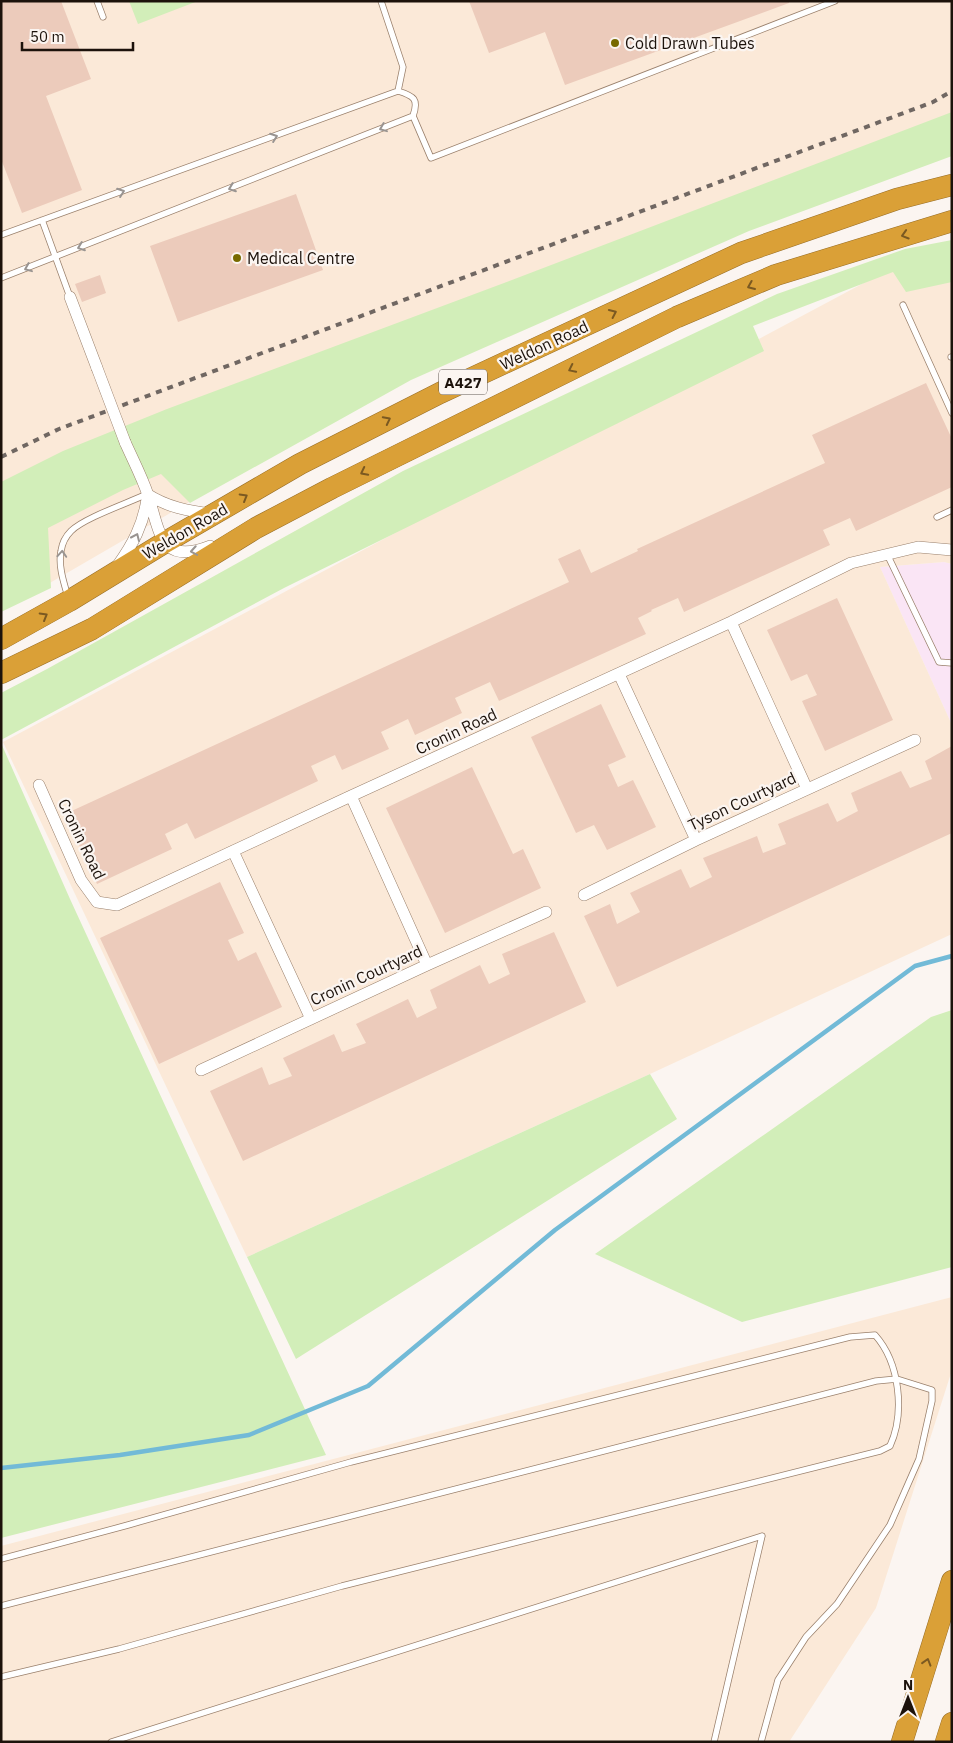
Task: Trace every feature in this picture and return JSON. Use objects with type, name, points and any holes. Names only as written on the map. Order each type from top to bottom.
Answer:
[{"type":"highway","name":"Weldon Road","points":[[1,640],[69,601],[164,542],[300,464],[440,393],[741,253],[897,199],[952,184]]},
{"type":"highway","name":"Weldon Road","points":[[1,673],[92,629],[256,528],[332,488],[677,318],[776,275],[952,220]]},
{"type":"highway","points":[[902,1742],[952,1581]]},
{"type":"highway","points":[[946,1742],[952,1723]]},
{"type":"street","points":[[70,297],[125,442],[147,494],[158,531],[164,542],[178,552],[194,553],[256,528]]},
{"type":"street","points":[[147,494],[160,503],[189,512],[214,514]]},
{"type":"street","points":[[112,574],[133,544],[142,523],[147,494]]},
{"type":"street","name":"Cronin Road","points":[[38,785],[82,880],[98,902],[118,905],[731,622],[851,563],[918,547],[952,550]]},
{"type":"street","points":[[731,622],[808,789]]},
{"type":"street","points":[[619,674],[696,840]]},
{"type":"street","name":"Tyson Courtyard","points":[[584,895],[696,840],[915,740]]},
{"type":"street","points":[[351,796],[427,965]]},
{"type":"street","points":[[233,851],[311,1019]]},
{"type":"street","name":"Cronin Courtyard","points":[[201,1070],[546,912]]},
{"type":"street","points":[[936,1633],[952,1600]]},
{"type":"lane","points":[[97,1],[103,17]]},
{"type":"lane","points":[[381,1],[404,67],[398,91]]},
{"type":"lane","points":[[1,234],[398,91],[410,95],[415,100],[416,107],[413,116],[431,158],[835,1]]},
{"type":"lane","points":[[1,277],[413,116]]},
{"type":"lane","points":[[42,220],[70,297]]},
{"type":"lane","points":[[903,305],[952,413]]},
{"type":"lane","points":[[69,601],[60,554],[63,543],[70,532],[81,523],[147,494]]},
{"type":"lane","points":[[937,517],[952,510]]},
{"type":"lane","points":[[888,554],[939,662],[952,663]]},
{"type":"lane","points":[[1,1559],[128,1526],[351,1462],[850,1337],[875,1336],[884,1345],[897,1379],[896,1434],[890,1446],[880,1451],[342,1586],[118,1649],[1,1677]]},
{"type":"lane","points":[[1,1606],[866,1384],[897,1379],[932,1390],[932,1401],[919,1458],[890,1525],[837,1604],[806,1637],[778,1680],[760,1742]]},
{"type":"lane","points":[[111,1742],[762,1536],[714,1742]]},
{"type":"shaded area","points":[[1,1],[952,1],[952,137],[408,375],[48,584],[1,609]]},
{"type":"shaded area","points":[[952,263],[952,564],[944,562],[880,567],[952,725],[952,934],[247,1257],[3,742],[890,269]]},
{"type":"shaded area","points":[[944,562],[952,564],[952,725],[880,567]]},
{"type":"shaded area","points":[[952,1297],[952,1370],[876,1608],[789,1742],[1,1742],[1,1546]]},
{"type":"green space","points":[[129,1],[198,1],[138,24]]},
{"type":"green space","points":[[952,112],[952,156],[749,231],[411,380],[190,503],[161,474],[123,490],[48,528],[51,588],[1,612],[1,482],[63,451],[167,409]]},
{"type":"green space","points":[[952,240],[952,282],[906,292],[893,272],[753,326],[764,351],[284,588],[1,740],[1,693],[403,471],[777,294],[905,249]]},
{"type":"green space","points":[[1,743],[70,899],[326,1455],[1,1538]]},
{"type":"green space","points":[[952,1010],[952,1267],[742,1322],[595,1254],[931,1017]]},
{"type":"green space","points":[[650,1074],[677,1119],[296,1359],[247,1257]]},
{"type":"building","points":[[1,1],[61,1],[91,79],[46,96],[82,190],[22,213],[1,159]]},
{"type":"building","name":"Cold Drawn Tubes","points":[[469,1],[789,1],[789,3],[565,85],[545,32],[489,53]]},
{"type":"building","name":"Medical Centre","points":[[296,194],[323,270],[178,322],[150,246]]},
{"type":"building","points":[[100,275],[106,293],[82,302],[75,284]]},
{"type":"building","points":[[926,383],[952,439],[952,487],[856,531],[850,518],[823,530],[830,545],[684,612],[678,598],[651,610],[638,618],[646,634],[499,701],[490,682],[455,698],[462,713],[415,735],[408,719],[381,732],[389,749],[342,770],[335,755],[311,766],[318,781],[195,839],[187,823],[165,834],[172,849],[97,884],[65,814],[569,582],[558,559],[580,549],[591,573],[638,551],[637,549],[825,463],[812,435]]},
{"type":"building","points":[[837,598],[893,720],[825,751],[802,701],[817,695],[807,674],[791,681],[767,630]]},
{"type":"building","points":[[601,704],[626,757],[608,765],[618,787],[633,780],[656,827],[607,850],[594,825],[576,833],[531,737]]},
{"type":"building","points":[[952,746],[952,833],[617,987],[584,916],[610,904],[617,924],[640,912],[630,893],[681,869],[690,888],[712,877],[703,858],[757,836],[763,853],[786,844],[778,824],[828,803],[837,822],[858,811],[851,793],[901,771],[910,788],[932,779],[925,761]]},
{"type":"building","points":[[472,767],[513,854],[523,849],[541,888],[445,933],[386,808]]},
{"type":"building","points":[[220,882],[244,933],[228,940],[238,961],[256,952],[282,1007],[159,1064],[100,938]]},
{"type":"building","points":[[554,932],[586,1002],[243,1161],[210,1091],[262,1067],[269,1085],[292,1076],[283,1058],[334,1034],[342,1052],[366,1043],[356,1024],[408,999],[417,1018],[437,1008],[430,990],[480,965],[489,984],[510,974],[502,954]]},
{"type":"waterway","points":[[1,1468],[120,1455],[249,1435],[368,1386],[555,1230],[915,966],[952,956]]},
{"type":"railway","points":[[1,457],[59,429],[933,102],[952,91]]},
{"type":"place","name":"Cold Drawn Tubes","points":[[615,43]]},
{"type":"place","name":"Medical Centre","points":[[237,258]]}]
